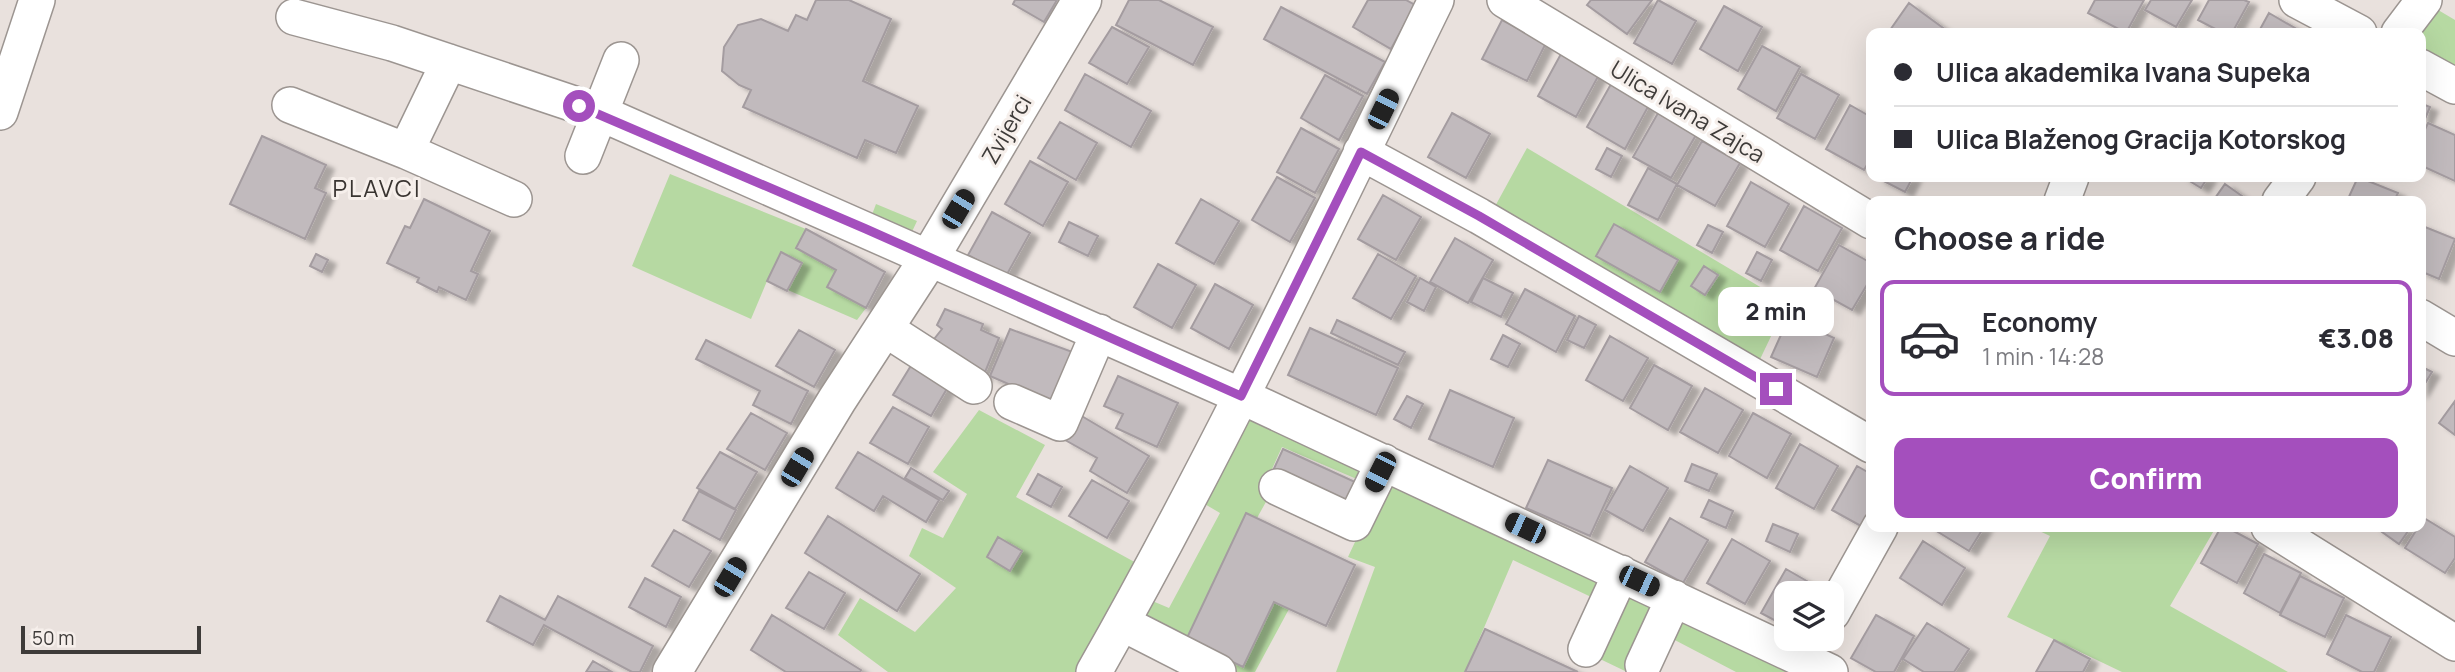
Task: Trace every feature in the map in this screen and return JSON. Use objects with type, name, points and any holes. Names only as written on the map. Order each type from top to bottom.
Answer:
[{"type":"main road","name":"Zvijerci","points":[[678,670],[837,400],[930,257],[1082,0]]},
{"type":"street","points":[[1094,672],[1241,396],[1436,0]]},
{"type":"street","name":"Ulica Ivana Zajca","points":[[1506,0],[1866,218]]},
{"type":"street","points":[[2297,0],[2350,28]]},
{"type":"street","points":[[2403,28],[2424,0]]},
{"type":"street","points":[[0,112],[34,9]]},
{"type":"street","points":[[294,17],[392,43],[600,113],[1241,396],[1814,661]]},
{"type":"street","points":[[583,156],[621,60]]},
{"type":"street","points":[[406,151],[449,62]]},
{"type":"street","points":[[2426,70],[2455,86]]},
{"type":"street","points":[[290,105],[406,151],[514,199]]},
{"type":"street","points":[[1361,152],[1479,216],[1866,442]]},
{"type":"street","points":[[2426,321],[2455,338]]},
{"type":"street","points":[[884,328],[974,386]]},
{"type":"street","points":[[1012,402],[1060,423],[1099,332]]},
{"type":"street","points":[[1277,487],[1354,523],[1384,463]]},
{"type":"street","points":[[1844,592],[1877,532]]},
{"type":"street","points":[[2277,532],[2455,643]]},
{"type":"street","points":[[1586,649],[1621,573]]},
{"type":"street","points":[[1643,665],[1674,598]]},
{"type":"street","points":[[1122,622],[1218,672]]},
{"type":"green space","points":[[2423,1],[2455,20],[2455,85],[2426,68],[2426,28],[2422,28]]},
{"type":"green space","points":[[1527,148],[1787,303],[1752,376],[1487,221]]},
{"type":"green space","points":[[670,174],[806,229],[796,248],[836,270],[827,287],[866,308],[857,320],[767,281],[751,319],[632,266]]},
{"type":"green space","points":[[876,204],[917,221],[910,236],[870,220]]},
{"type":"green space","points":[[979,410],[1045,445],[1016,497],[1140,565],[1094,672],[888,672],[838,635],[860,598],[915,632],[956,588],[909,556],[922,528],[943,538],[967,494],[933,472]]},
{"type":"green space","points":[[1252,410],[1621,573],[1606,604],[1513,560],[1465,672],[1336,672],[1375,567],[1348,557],[1362,527],[1373,486],[1282,447],[1268,478],[1277,482],[1257,518],[1246,513],[1186,639],[1274,602],[1289,609],[1255,672],[1218,672],[1137,630],[1150,600],[1169,608],[1220,513],[1203,503]]},
{"type":"green space","points":[[2042,532],[2213,532],[2170,606],[2288,672],[2122,672],[2007,617],[2050,536]]},
{"type":"green space","points":[[1629,594],[1655,605],[1625,671],[1600,659]]},
{"type":"green space","points":[[1680,615],[1791,672],[1736,672],[1669,637]]},
{"type":"building","points":[[816,0],[849,0],[891,19],[863,81],[918,106],[896,153],[865,140],[857,158],[743,107],[751,90],[739,85],[722,71],[724,47],[738,25],[761,19],[788,31],[796,15],[807,20]]},
{"type":"building","points":[[1015,0],[1057,0],[1044,22],[1013,4]]},
{"type":"building","points":[[1129,0],[1159,0],[1213,27],[1193,65],[1116,25]]},
{"type":"building","points":[[1368,0],[1406,0],[1415,5],[1391,49],[1353,27]]},
{"type":"building","points":[[1591,0],[1652,0],[1627,34],[1587,5]]},
{"type":"building","points":[[1658,0],[1696,21],[1672,64],[1634,43]]},
{"type":"building","points":[[2095,0],[2144,0],[2129,28],[2116,28],[2088,13]]},
{"type":"building","points":[[2151,0],[2192,0],[2176,27],[2145,10]]},
{"type":"building","points":[[2209,0],[2249,2],[2235,28],[2213,28],[2198,20]]},
{"type":"building","points":[[1909,3],[1943,28],[1892,28]]},
{"type":"building","points":[[1724,6],[1762,27],[1738,71],[1700,49]]},
{"type":"building","points":[[1281,7],[1385,62],[1367,94],[1264,39]]},
{"type":"building","points":[[2269,13],[2295,28],[2261,28]]},
{"type":"building","points":[[1502,20],[1546,43],[1527,81],[1482,59]]},
{"type":"building","points":[[1112,27],[1149,47],[1127,84],[1089,63]]},
{"type":"building","points":[[1762,46],[1800,67],[1776,111],[1738,89]]},
{"type":"building","points":[[1562,52],[1600,73],[1576,117],[1538,96]]},
{"type":"building","points":[[1085,74],[1151,111],[1131,147],[1065,110]]},
{"type":"building","points":[[1801,74],[1839,95],[1815,139],[1777,118]]},
{"type":"building","points":[[1325,75],[1363,96],[1339,140],[1301,118]]},
{"type":"building","points":[[1611,84],[1649,105],[1625,149],[1587,127]]},
{"type":"building","points":[[1850,105],[1866,114],[1864,170],[1826,149]]},
{"type":"building","points":[[1452,113],[1490,134],[1466,178],[1428,157]]},
{"type":"building","points":[[1658,113],[1696,135],[1671,178],[1633,157]]},
{"type":"building","points":[[1060,122],[1097,143],[1076,180],[1038,158]]},
{"type":"building","points":[[2428,123],[2455,135],[2455,181],[2426,168]]},
{"type":"building","points":[[1301,128],[1339,149],[1315,193],[1277,172]]},
{"type":"building","points":[[262,136],[326,165],[315,188],[326,193],[305,239],[230,204]]},
{"type":"building","points":[[1702,141],[1740,163],[1715,206],[1677,185]]},
{"type":"building","points":[[1607,148],[1622,156],[1611,177],[1596,169]]},
{"type":"building","points":[[1030,161],[1068,182],[1043,226],[1005,204]]},
{"type":"building","points":[[1648,168],[1677,184],[1658,220],[1628,205]]},
{"type":"building","points":[[1277,177],[1315,198],[1290,242],[1252,220]]},
{"type":"building","points":[[1751,182],[1789,204],[1765,247],[1727,226]]},
{"type":"building","points":[[1886,182],[1910,182],[1905,192]]},
{"type":"building","points":[[2191,182],[2205,182],[2201,188]]},
{"type":"building","points":[[2356,182],[2370,182],[2398,193],[2396,196],[2349,196]]},
{"type":"building","points":[[2225,184],[2242,196],[2217,196]]},
{"type":"building","points":[[1383,195],[1421,217],[1396,260],[1358,239]]},
{"type":"building","points":[[424,199],[490,231],[471,271],[478,274],[466,300],[439,287],[437,292],[417,282],[419,278],[387,263],[405,226],[410,228]]},
{"type":"building","points":[[1201,199],[1239,221],[1214,264],[1176,243]]},
{"type":"building","points":[[1804,206],[1842,228],[1818,271],[1780,250]]},
{"type":"building","points":[[992,212],[1030,233],[1006,276],[968,255]]},
{"type":"building","points":[[1069,222],[1098,236],[1088,256],[1059,242]]},
{"type":"building","points":[[1614,224],[1678,260],[1660,292],[1596,256]]},
{"type":"building","points":[[1708,225],[1723,232],[1712,253],[1697,245]]},
{"type":"building","points":[[2426,227],[2455,239],[2439,279],[2426,274]]},
{"type":"building","points":[[806,229],[885,272],[866,308],[827,287],[836,270],[796,248]]},
{"type":"building","points":[[1455,238],[1493,260],[1468,303],[1430,282]]},
{"type":"building","points":[[1839,245],[1866,260],[1866,286],[1852,310],[1814,289]]},
{"type":"building","points":[[781,252],[802,263],[787,291],[767,281]]},
{"type":"building","points":[[1757,252],[1772,260],[1761,281],[1746,273]]},
{"type":"building","points":[[316,254],[328,260],[322,272],[310,266]]},
{"type":"building","points":[[1378,254],[1416,276],[1391,319],[1353,298]]},
{"type":"building","points":[[1158,264],[1196,285],[1172,328],[1134,307]]},
{"type":"building","points":[[1704,266],[1718,275],[1705,295],[1691,286]]},
{"type":"building","points":[[1420,278],[1436,287],[1424,311],[1407,302]]},
{"type":"building","points":[[1483,278],[1513,293],[1501,317],[1471,302]]},
{"type":"building","points":[[1215,284],[1253,305],[1229,349],[1191,328]]},
{"type":"building","points":[[1525,289],[1575,316],[1556,352],[1506,324]]},
{"type":"building","points":[[945,309],[983,324],[981,330],[999,338],[981,382],[927,348],[942,329],[937,325]]},
{"type":"building","points":[[1579,316],[1596,325],[1584,348],[1567,340]]},
{"type":"building","points":[[1789,317],[1834,338],[1817,377],[1771,357]]},
{"type":"building","points":[[1337,320],[1405,352],[1398,365],[1331,333]]},
{"type":"building","points":[[1310,328],[1398,368],[1376,415],[1288,375]]},
{"type":"building","points":[[1010,329],[1086,357],[1064,408],[990,376]]},
{"type":"building","points":[[799,330],[835,350],[814,387],[776,366]]},
{"type":"building","points":[[1503,335],[1520,344],[1508,367],[1491,359]]},
{"type":"building","points":[[1610,336],[1648,358],[1623,401],[1586,380]]},
{"type":"building","points":[[706,340],[808,391],[791,424],[753,405],[760,391],[696,359]]},
{"type":"building","points":[[915,359],[952,380],[931,416],[893,395]]},
{"type":"building","points":[[1654,365],[1692,386],[1668,430],[1630,408]]},
{"type":"building","points":[[2426,369],[2432,372],[2426,382]]},
{"type":"building","points":[[1118,376],[1178,403],[1157,447],[1116,428],[1123,414],[1104,406]]},
{"type":"building","points":[[1705,388],[1743,410],[1718,453],[1680,432]]},
{"type":"building","points":[[1450,390],[1514,418],[1493,467],[1429,439]]},
{"type":"building","points":[[1407,396],[1423,404],[1411,428],[1394,419]]},
{"type":"building","points":[[2455,401],[2455,435],[2439,423]]},
{"type":"building","points":[[893,407],[929,427],[908,464],[870,443]]},
{"type":"building","points":[[751,413],[787,433],[765,470],[727,449]]},
{"type":"building","points":[[1753,413],[1791,434],[1767,478],[1729,456]]},
{"type":"building","points":[[1080,415],[1149,456],[1127,493],[1090,471],[1097,458],[1065,440]]},
{"type":"building","points":[[1800,444],[1838,466],[1814,509],[1776,488]]},
{"type":"building","points":[[1283,449],[1355,482],[1343,508],[1271,475]]},
{"type":"building","points":[[720,452],[757,472],[735,509],[697,488]]},
{"type":"building","points":[[858,452],[939,500],[926,522],[883,496],[874,511],[836,488]]},
{"type":"building","points":[[1548,460],[1612,488],[1590,536],[1526,508]]},
{"type":"building","points":[[1692,464],[1717,474],[1709,491],[1685,481]]},
{"type":"building","points":[[1630,466],[1668,488],[1643,531],[1605,510]]},
{"type":"building","points":[[1857,466],[1866,471],[1866,529],[1832,510]]},
{"type":"building","points":[[911,468],[949,491],[943,500],[905,478]]},
{"type":"building","points":[[1038,474],[1062,487],[1051,507],[1027,494]]},
{"type":"building","points":[[1092,480],[1129,501],[1107,538],[1069,516]]},
{"type":"building","points":[[699,491],[736,510],[720,540],[683,520]]},
{"type":"building","points":[[1709,500],[1733,511],[1726,528],[1701,517]]},
{"type":"building","points":[[1246,513],[1355,565],[1326,626],[1274,602],[1243,667],[1186,640]]},
{"type":"building","points":[[828,516],[920,574],[897,611],[805,553]]},
{"type":"building","points":[[1670,518],[1708,540],[1683,583],[1645,562]]},
{"type":"building","points":[[2426,519],[2455,537],[2455,558],[2445,573],[2405,548],[2415,532],[2426,532]]},
{"type":"building","points":[[1773,524],[1798,534],[1790,552],[1766,541]]},
{"type":"building","points":[[674,530],[711,551],[689,587],[652,566]]},
{"type":"building","points":[[1938,532],[1981,532],[1969,551]]},
{"type":"building","points":[[2218,532],[2235,532],[2258,544],[2237,583],[2201,563]]},
{"type":"building","points":[[2382,532],[2407,532],[2399,544]]},
{"type":"building","points":[[998,537],[1022,551],[1010,571],[987,557]]},
{"type":"building","points":[[1732,539],[1770,561],[1745,604],[1707,583]]},
{"type":"building","points":[[1923,541],[1965,568],[1942,605],[1900,578]]},
{"type":"building","points":[[2264,554],[2301,573],[2280,613],[2244,593]]},
{"type":"building","points":[[1786,569],[1807,581],[1779,581]]},
{"type":"building","points":[[809,572],[845,593],[824,629],[786,608]]},
{"type":"building","points":[[2300,576],[2344,598],[2325,637],[2280,615]]},
{"type":"building","points":[[645,578],[681,597],[666,627],[629,607]]},
{"type":"building","points":[[1774,590],[1774,620],[1761,613]]},
{"type":"building","points":[[500,596],[545,620],[558,596],[653,646],[640,672],[632,672],[544,625],[533,645],[487,621]]},
{"type":"building","points":[[772,615],[861,670],[860,672],[786,672],[751,650]]},
{"type":"building","points":[[1876,615],[1914,636],[1894,672],[1876,672],[1851,658]]},
{"type":"building","points":[[2346,615],[2391,637],[2374,672],[2362,672],[2327,654]]},
{"type":"building","points":[[1927,623],[1969,649],[1954,672],[1924,672],[1903,659]]},
{"type":"building","points":[[1485,629],[1578,672],[1465,672]]},
{"type":"building","points":[[2054,640],[2090,659],[2083,672],[2036,672]]},
{"type":"building","points":[[593,661],[612,672],[586,672]]},
{"type":"district","name":"PLAVCI","points":[[377,187]]},
{"type":"route","points":[[579,106],[866,229],[1241,396],[1361,152],[1479,216],[1776,389]]}]
